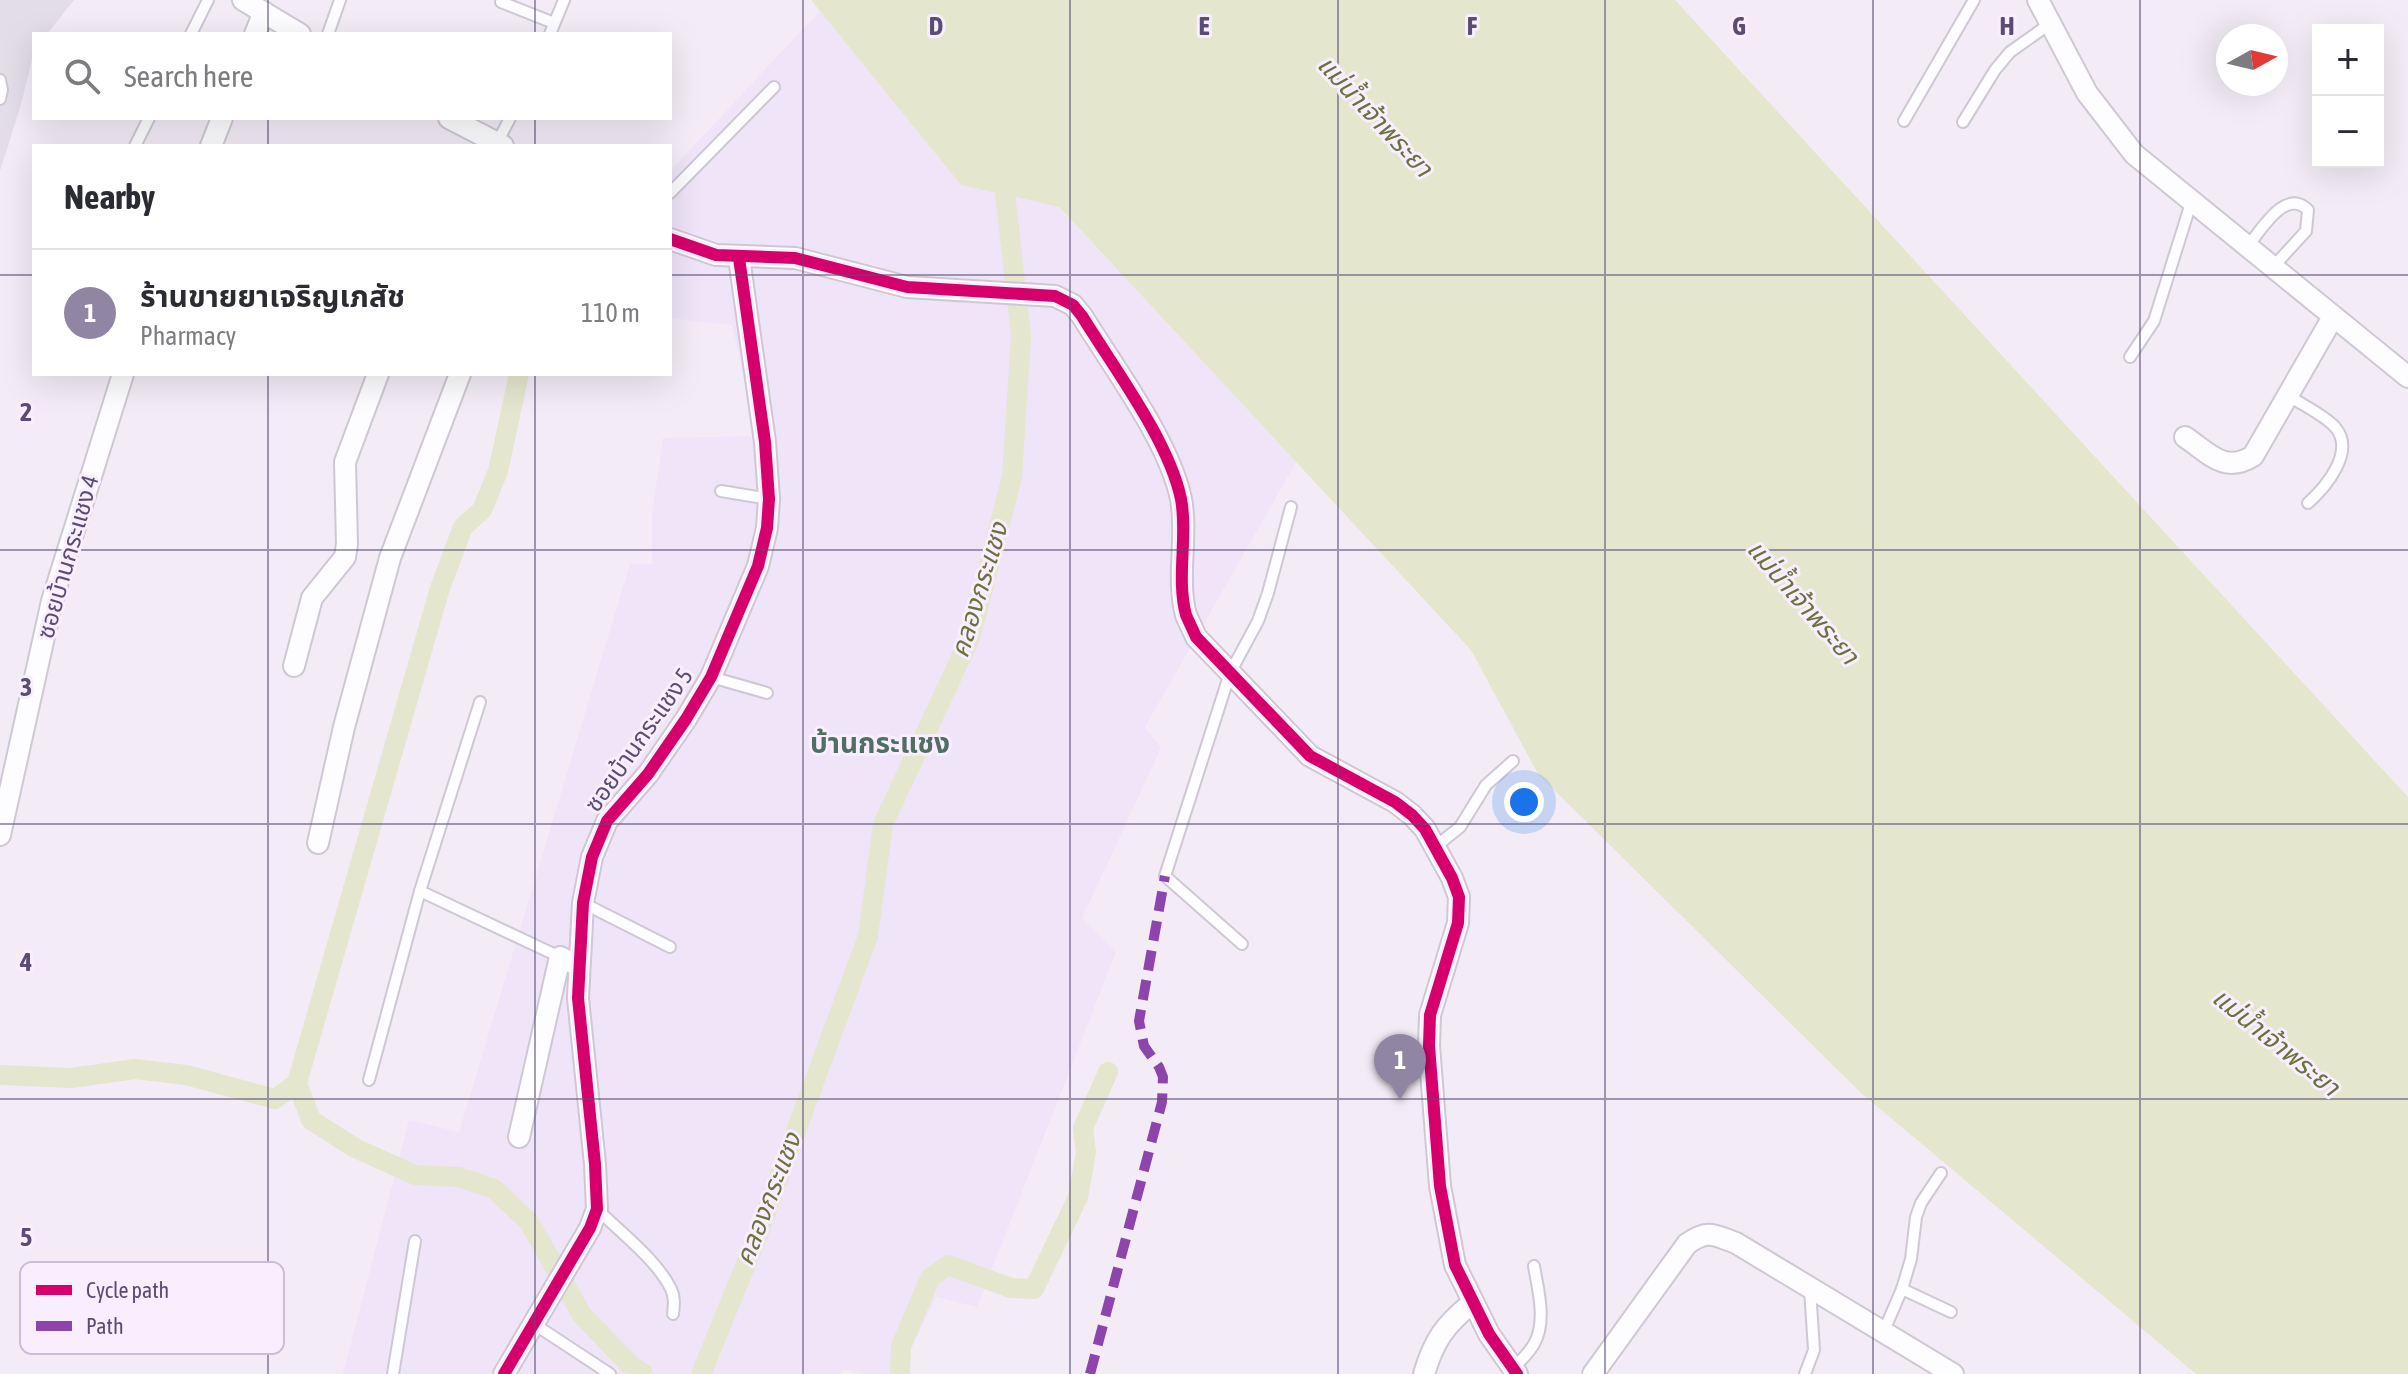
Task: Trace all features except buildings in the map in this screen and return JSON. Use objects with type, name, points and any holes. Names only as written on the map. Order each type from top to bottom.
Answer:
[{"type":"street","points":[[243,0],[297,32]]},
{"type":"street","points":[[2038,0],[2087,93],[2134,154],[2408,377]]},
{"type":"street","points":[[256,32],[264,12]]},
{"type":"street","points":[[212,144],[221,120]]},
{"type":"street","points":[[453,120],[496,144]]},
{"type":"street","points":[[672,240],[716,255],[795,258],[907,287],[1055,296],[1073,305],[1082,316],[1161,444],[1175,478],[1182,509],[1186,614],[1196,637],[1310,756],[1395,802],[1425,829],[1456,887],[1459,897],[1458,923],[1430,1015],[1429,1046],[1444,1211],[1455,1265],[1489,1334],[1515,1372]]},
{"type":"street","name":"ซอยบ้านกระแชง 5","points":[[504,1374],[590,1228],[597,1209],[578,998],[583,903],[592,857],[607,821],[648,774],[711,677],[758,566],[767,528],[769,499],[765,442],[739,258]]},
{"type":"street","points":[[2185,437],[2226,465],[2241,464],[2253,456],[2333,317]]},
{"type":"street","name":"ซอยบ้านกระแชง 4","points":[[0,835],[52,601],[122,376]]},
{"type":"street","points":[[294,666],[312,598],[345,557],[345,462],[377,376]]},
{"type":"street","points":[[318,843],[344,727],[390,558],[459,376]]},
{"type":"street","points":[[519,1137],[560,957],[579,966]]},
{"type":"street","points":[[1593,1374],[1687,1244],[1700,1235],[1711,1234],[1736,1243],[1953,1374]]},
{"type":"street","points":[[1424,1374],[1439,1335],[1448,1322],[1472,1303]]},
{"type":"lane","points":[[192,32],[208,0]]},
{"type":"lane","points":[[329,32],[340,0]]},
{"type":"lane","points":[[501,2],[552,29],[564,0]]},
{"type":"lane","points":[[1904,121],[1974,0]]},
{"type":"lane","points":[[1963,122],[1995,70],[2010,52],[2051,23]]},
{"type":"lane","points":[[0,80],[0,99]]},
{"type":"lane","points":[[672,191],[774,87]]},
{"type":"lane","points":[[136,144],[148,120]]},
{"type":"lane","points":[[498,144],[509,120]]},
{"type":"lane","points":[[2130,357],[2154,321],[2191,203]]},
{"type":"lane","points":[[2247,247],[2282,206],[2302,204],[2308,210],[2306,231],[2273,267]]},
{"type":"lane","points":[[2288,395],[2335,427],[2343,448],[2323,490],[2308,503]]},
{"type":"lane","points":[[721,491],[769,499]]},
{"type":"lane","points":[[1242,944],[1165,876],[1230,673],[1258,621],[1291,507]]},
{"type":"lane","points":[[711,677],[767,693]]},
{"type":"lane","points":[[369,1080],[420,891],[480,702]]},
{"type":"lane","points":[[1435,847],[1460,827],[1486,785],[1513,761]]},
{"type":"lane","points":[[420,891],[560,957]]},
{"type":"lane","points":[[583,903],[670,947]]},
{"type":"lane","points":[[1883,1333],[1911,1259],[1916,1217],[1921,1203],[1941,1173]]},
{"type":"lane","points":[[597,1209],[659,1271],[672,1290],[675,1302],[673,1314]]},
{"type":"lane","points":[[393,1374],[415,1241]]},
{"type":"lane","points":[[1515,1372],[1535,1343],[1539,1327],[1541,1310],[1534,1266]]},
{"type":"lane","points":[[1805,1374],[1814,1350],[1810,1287]]},
{"type":"lane","points":[[1902,1289],[1951,1312]]},
{"type":"lane","points":[[534,1324],[610,1374]]},
{"type":"shaded area","points":[[0,0],[74,0],[49,32],[32,32],[32,59],[0,171]]},
{"type":"shaded area","points":[[820,11],[961,185],[1058,207],[1296,462],[1145,727],[1161,748],[1082,918],[1116,952],[977,1307],[936,1297],[899,1374],[861,1374],[844,1369],[842,1374],[343,1374],[409,1120],[459,1132],[630,564],[652,564],[652,514],[663,438],[753,436],[750,405],[732,325],[672,318],[672,169]]},
{"type":"water","name":"แม่น้ำเจ้าพระยา","points":[[811,0],[1675,0],[2408,797],[2408,1374],[2196,1374],[1861,1093],[1538,774],[1471,650],[1059,207],[961,185]]},
{"type":"waterway","name":"คลองกระแชง","points":[[701,1374],[755,1242],[868,936],[883,824],[970,638],[1012,477],[1021,336],[1003,175],[1006,170]]},
{"type":"waterway","points":[[519,376],[498,471],[482,510],[463,527],[440,588],[297,1083],[311,1120],[355,1148],[415,1175],[459,1177],[494,1189],[529,1222],[582,1315],[629,1364],[644,1374]]},
{"type":"waterway","points":[[0,1075],[71,1078],[135,1069],[186,1075],[275,1099],[297,1083]]},
{"type":"waterway","points":[[900,1374],[901,1346],[930,1278],[948,1265],[1011,1288],[1034,1289],[1078,1197],[1086,1152],[1083,1128],[1108,1072]]},
{"type":"marked path","points":[[1090,1374],[1162,1102],[1163,1077],[1144,1046],[1139,1021],[1165,876]]},
{"type":"cycle path","points":[[672,240],[716,255],[795,258],[907,287],[1055,296],[1073,305],[1082,316],[1153,429],[1175,477],[1183,513],[1183,601],[1196,637],[1310,756],[1395,802],[1412,815],[1425,829],[1452,878],[1459,897],[1458,923],[1430,1015],[1429,1046],[1440,1186],[1455,1265],[1489,1334],[1517,1374]]},
{"type":"cycle path","points":[[504,1374],[590,1228],[597,1209],[578,998],[583,903],[592,857],[607,821],[648,774],[711,677],[758,566],[767,528],[769,499],[765,442],[739,258]]},
{"type":"place","name":"ร้านขายยาเจริญเภสัช","points":[[1400,1100]]},
{"type":"district","name":"บ้านกระแชง","points":[[880,743]]}]
